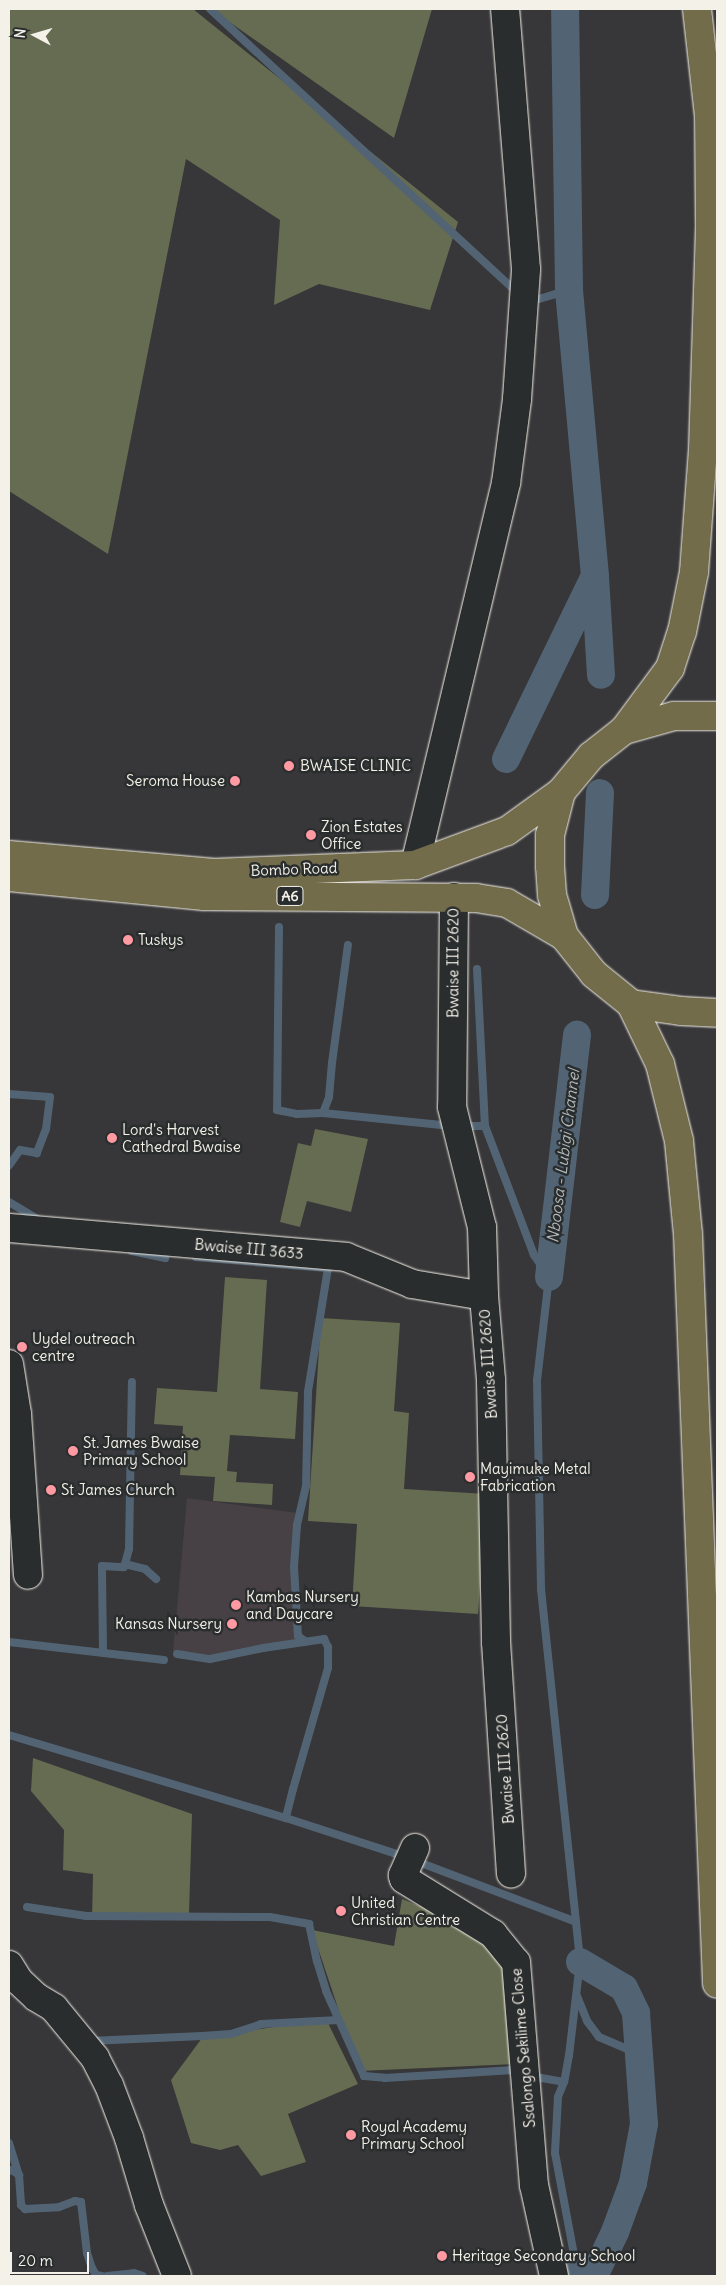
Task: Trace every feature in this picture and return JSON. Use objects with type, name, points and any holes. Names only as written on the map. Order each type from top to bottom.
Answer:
[{"type":"main road","points":[[697,9],[709,116],[710,225],[703,450],[694,572],[682,632],[670,668],[624,730],[591,756],[561,792],[550,835],[550,866],[552,895],[564,936],[594,974],[631,1004],[660,1064],[678,1141],[688,1234],[717,1983]]},
{"type":"main road","points":[[624,730],[674,716],[717,716]]},
{"type":"main road","name":"Bombo Road","points":[[9,855],[214,873],[415,865],[507,831],[561,792]]},
{"type":"main road","name":"Bombo Road","points":[[9,878],[204,896],[476,898],[507,903],[564,936]]},
{"type":"main road","points":[[631,1004],[681,1012],[717,1013]]},
{"type":"street","points":[[415,865],[506,484],[517,399],[526,270],[505,9]]},
{"type":"street","name":"Bwaise III 2620","points":[[454,897],[452,1107],[482,1227],[484,1296],[490,1380],[496,1642],[510,1834],[511,1874]]},
{"type":"street","name":"Bwaise III 3633","points":[[9,1228],[346,1257],[412,1284],[484,1296]]},
{"type":"street","points":[[9,1364],[17,1414],[28,1575]]},
{"type":"street","name":"Ssalongo Sekilime Close","points":[[414,1848],[403,1876],[410,1883],[493,1934],[516,1962],[534,2185],[554,2276]]},
{"type":"street","points":[[9,1965],[19,1981],[54,2008],[95,2058],[109,2085],[129,2138],[149,2205],[177,2276]]},
{"type":"shaded area","name":"Kambas Nursery and Daycare","points":[[187,1498],[297,1513],[292,1571],[296,1640],[209,1656],[173,1652]]},
{"type":"green space","points":[[9,9],[193,9],[458,222],[430,310],[319,284],[274,305],[280,220],[186,159],[108,554],[9,491]]},
{"type":"green space","points":[[211,9],[432,9],[394,138]]},
{"type":"green space","points":[[315,1129],[368,1139],[351,1212],[307,1201],[300,1227],[280,1222],[298,1143],[311,1146]]},
{"type":"green space","points":[[225,1277],[267,1280],[260,1389],[298,1392],[295,1439],[230,1435],[227,1471],[237,1472],[236,1482],[273,1484],[272,1505],[213,1501],[215,1477],[180,1475],[183,1426],[154,1424],[157,1388],[217,1392]]},
{"type":"green space","points":[[321,1318],[400,1323],[394,1411],[409,1413],[404,1489],[486,1494],[478,1614],[352,1606],[357,1524],[308,1521]]},
{"type":"green space","points":[[33,1758],[192,1814],[189,1914],[92,1919],[93,1874],[63,1870],[64,1830],[31,1791]]},
{"type":"green space","points":[[402,1899],[492,1935],[510,1965],[513,2064],[359,2071],[312,1930],[394,1946]]},
{"type":"green space","points":[[326,2019],[358,2084],[288,2114],[306,2162],[261,2176],[238,2145],[220,2150],[191,2143],[171,2080],[202,2038]]},
{"type":"water","points":[[598,2241],[612,2260],[605,2276],[568,2276],[566,2259],[583,2251],[587,2262],[591,2261]]},
{"type":"waterway","points":[[210,9],[519,294]]},
{"type":"waterway","points":[[506,759],[595,576],[569,290],[565,9]]},
{"type":"waterway","points":[[529,302],[569,290]]},
{"type":"waterway","name":"Nboosa - Lubigi Channel","points":[[595,577],[601,675]]},
{"type":"waterway","name":"Nboosa - Lubigi Channel","points":[[595,895],[600,793]]},
{"type":"waterway","points":[[279,927],[277,1110],[297,1114],[323,1113],[441,1125]]},
{"type":"waterway","points":[[323,1113],[329,1097],[348,945]]},
{"type":"waterway","points":[[477,969],[485,1126],[534,1255],[549,1277],[537,1380],[541,1589],[580,1962],[569,2055],[564,2082],[558,2097],[555,2153],[578,2276]]},
{"type":"waterway","name":"Nboosa - Lubigi Channel","points":[[549,1277],[577,1035]]},
{"type":"waterway","points":[[9,1094],[50,1097],[46,1129],[37,1153],[20,1150],[9,1166]]},
{"type":"waterway","points":[[464,1126],[485,1126]]},
{"type":"waterway","points":[[9,1202],[39,1220]]},
{"type":"waterway","points":[[132,1251],[165,1258]]},
{"type":"waterway","points":[[196,1257],[328,1268],[308,1392],[306,1486],[297,1525],[294,1567],[298,1636],[305,1641]]},
{"type":"waterway","points":[[125,1564],[129,1549],[132,1382]]},
{"type":"waterway","points":[[103,1652],[102,1566],[124,1567],[125,1564],[145,1569],[156,1579]]},
{"type":"waterway","points":[[177,1654],[210,1659],[263,1648],[324,1639],[328,1647],[328,1668],[286,1818]]},
{"type":"waterway","points":[[9,1642],[164,1660]]},
{"type":"waterway","points":[[9,1735],[286,1818],[400,1855],[576,1922]]},
{"type":"waterway","points":[[27,1907],[86,1916],[270,1917],[309,1924],[326,1991],[364,2076],[385,2078],[512,2070]]},
{"type":"waterway","points":[[580,1962],[624,1988],[636,2013],[644,2124],[633,2183],[615,2232],[594,2276]]},
{"type":"waterway","points":[[577,1996],[587,2021],[599,2037],[639,2054]]},
{"type":"waterway","points":[[90,2041],[231,2034],[261,2024],[339,2020]]},
{"type":"waterway","points":[[536,2077],[564,2082]]},
{"type":"waterway","points":[[9,2143],[19,2175]]},
{"type":"waterway","points":[[9,2171],[12,2170],[19,2175],[21,2205],[25,2209],[59,2207],[75,2201],[81,2202],[87,2253],[96,2275],[102,2276]]},
{"type":"waterway","points":[[107,2276],[134,2273],[143,2276]]},
{"type":"place","name":"BWAISE CLINIC","points":[[289,766]]},
{"type":"place","name":"Seroma House","points":[[235,781]]},
{"type":"place","name":"Zion Estates Office","points":[[311,835]]},
{"type":"place","name":"Tuskys","points":[[128,940]]},
{"type":"place","name":"Lord's Harvest Cathedral Bwaise","points":[[112,1138]]},
{"type":"place","name":"Uydel outreach centre","points":[[22,1347]]},
{"type":"place","name":"St. James Bwaise Primary School","points":[[73,1451]]},
{"type":"place","name":"Mayimuke Metal Fabrication","points":[[470,1477]]},
{"type":"place","name":"St James Church","points":[[51,1490]]},
{"type":"place","name":"Kambas Nursery and Daycare","points":[[236,1605]]},
{"type":"place","name":"Kansas Nursery","points":[[232,1624]]},
{"type":"place","name":"United Christian Centre","points":[[341,1911]]},
{"type":"place","name":"Royal Academy Primary School","points":[[351,2135]]},
{"type":"place","name":"Heritage Secondary School","points":[[442,2256]]}]
